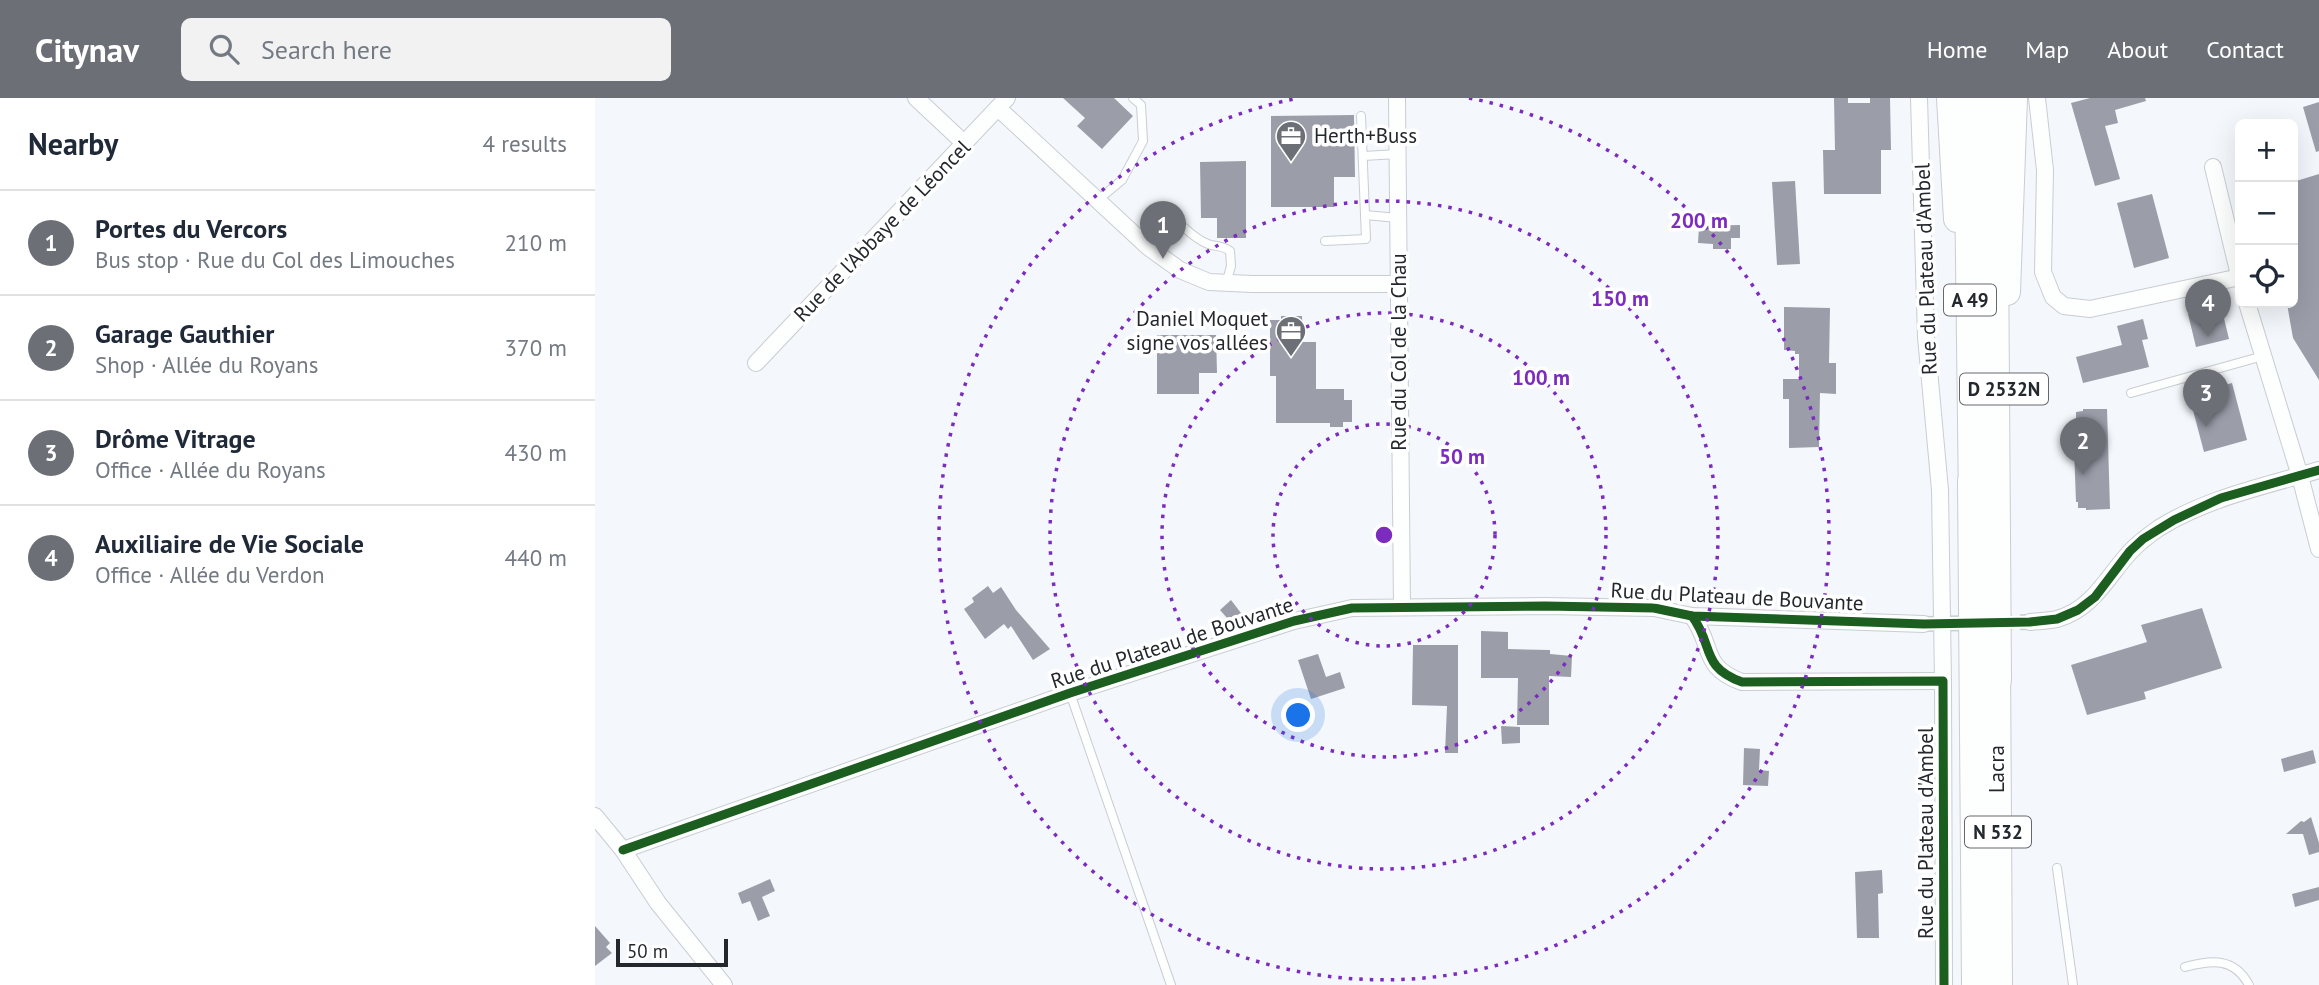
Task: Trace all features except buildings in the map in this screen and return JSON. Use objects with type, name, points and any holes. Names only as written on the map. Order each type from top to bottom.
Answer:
[{"type":"highway","name":"D 2532N","points":[[1950,98],[1973,502]]},
{"type":"highway","name":"A 49","points":[[1968,98],[1973,502]]},
{"type":"highway","name":"A 49","points":[[1993,98],[1997,680]]},
{"type":"highway","name":"D 2532N","points":[[1997,680],[2014,98]]},
{"type":"highway","name":"N 532","points":[[1973,502],[1975,985]]},
{"type":"highway","name":"Lacra","points":[[1997,680],[1999,985]]},
{"type":"street","points":[[916,98],[965,144]]},
{"type":"street","name":"Rue du Col de la Chau","points":[[1397,98],[1402,606]]},
{"type":"street","name":"Rue du Plateau d'Ambel","points":[[1919,98],[1926,337],[1940,490],[1944,985]]},
{"type":"street","points":[[2037,98],[2045,170],[2043,272],[2053,297],[2064,306],[2090,309],[2235,279]]},
{"type":"street","points":[[1003,103],[1098,200],[1163,259],[1196,277],[1226,284],[1397,284]]},
{"type":"street","name":"Rue de l'Abbaye de Léoncel","points":[[756,363],[1003,103]]},
{"type":"street","points":[[2213,167],[2235,257]]},
{"type":"street","points":[[2249,308],[2300,476],[2319,549]]},
{"type":"street","points":[[2030,622],[2057,619],[2078,610],[2095,597],[2130,551],[2143,539],[2174,520],[2221,498],[2319,470]]},
{"type":"street","name":"Rue du Plateau de Bouvante","points":[[623,850],[1070,693],[1294,621],[1352,608],[1654,608],[1692,616],[1924,624]]},
{"type":"street","points":[[1692,616],[1701,627],[1713,664],[1725,676],[1742,682],[1943,681]]},
{"type":"street","points":[[595,816],[724,985]]},
{"type":"lane","points":[[1098,200],[1122,180],[1143,141],[1141,105],[1133,98]]},
{"type":"lane","points":[[1325,241],[1366,240],[1361,116]]},
{"type":"lane","points":[[1363,156],[1398,153]]},
{"type":"lane","points":[[1365,215],[1398,218]]},
{"type":"lane","points":[[1179,223],[1195,237],[1209,244],[1224,246],[1230,251],[1231,266],[1226,284]]},
{"type":"lane","points":[[2131,393],[2263,356]]},
{"type":"lane","points":[[1070,693],[1171,985]]},
{"type":"lane","points":[[2057,869],[2073,985]]},
{"type":"lane","points":[[2185,967],[2207,961],[2225,962],[2235,967],[2249,985]]},
{"type":"tunnel","points":[[1924,624],[2030,622]]},
{"type":"cycle path","points":[[623,850],[1070,693],[1294,621],[1352,608],[1654,608],[1692,616],[1924,624],[2057,619],[2078,610],[2095,597],[2130,551],[2143,539],[2174,520],[2221,498],[2319,470]]},
{"type":"cycle path","points":[[1692,616],[1714,662],[1729,676],[1742,682],[1943,681],[1944,985]]},
{"type":"place","name":"Herth+Buss","points":[[1291,163]]},
{"type":"place","name":"Portes du Vercors","points":[[1163,259]]},
{"type":"place","name":"Auxiliaire de Vie Sociale","points":[[2208,337]]},
{"type":"place","name":"Daniel Moquet signe vos allées","points":[[1291,358]]},
{"type":"place","name":"Drôme Vitrage","points":[[2206,427]]},
{"type":"place","name":"Garage Gauthier","points":[[2083,475]]}]
